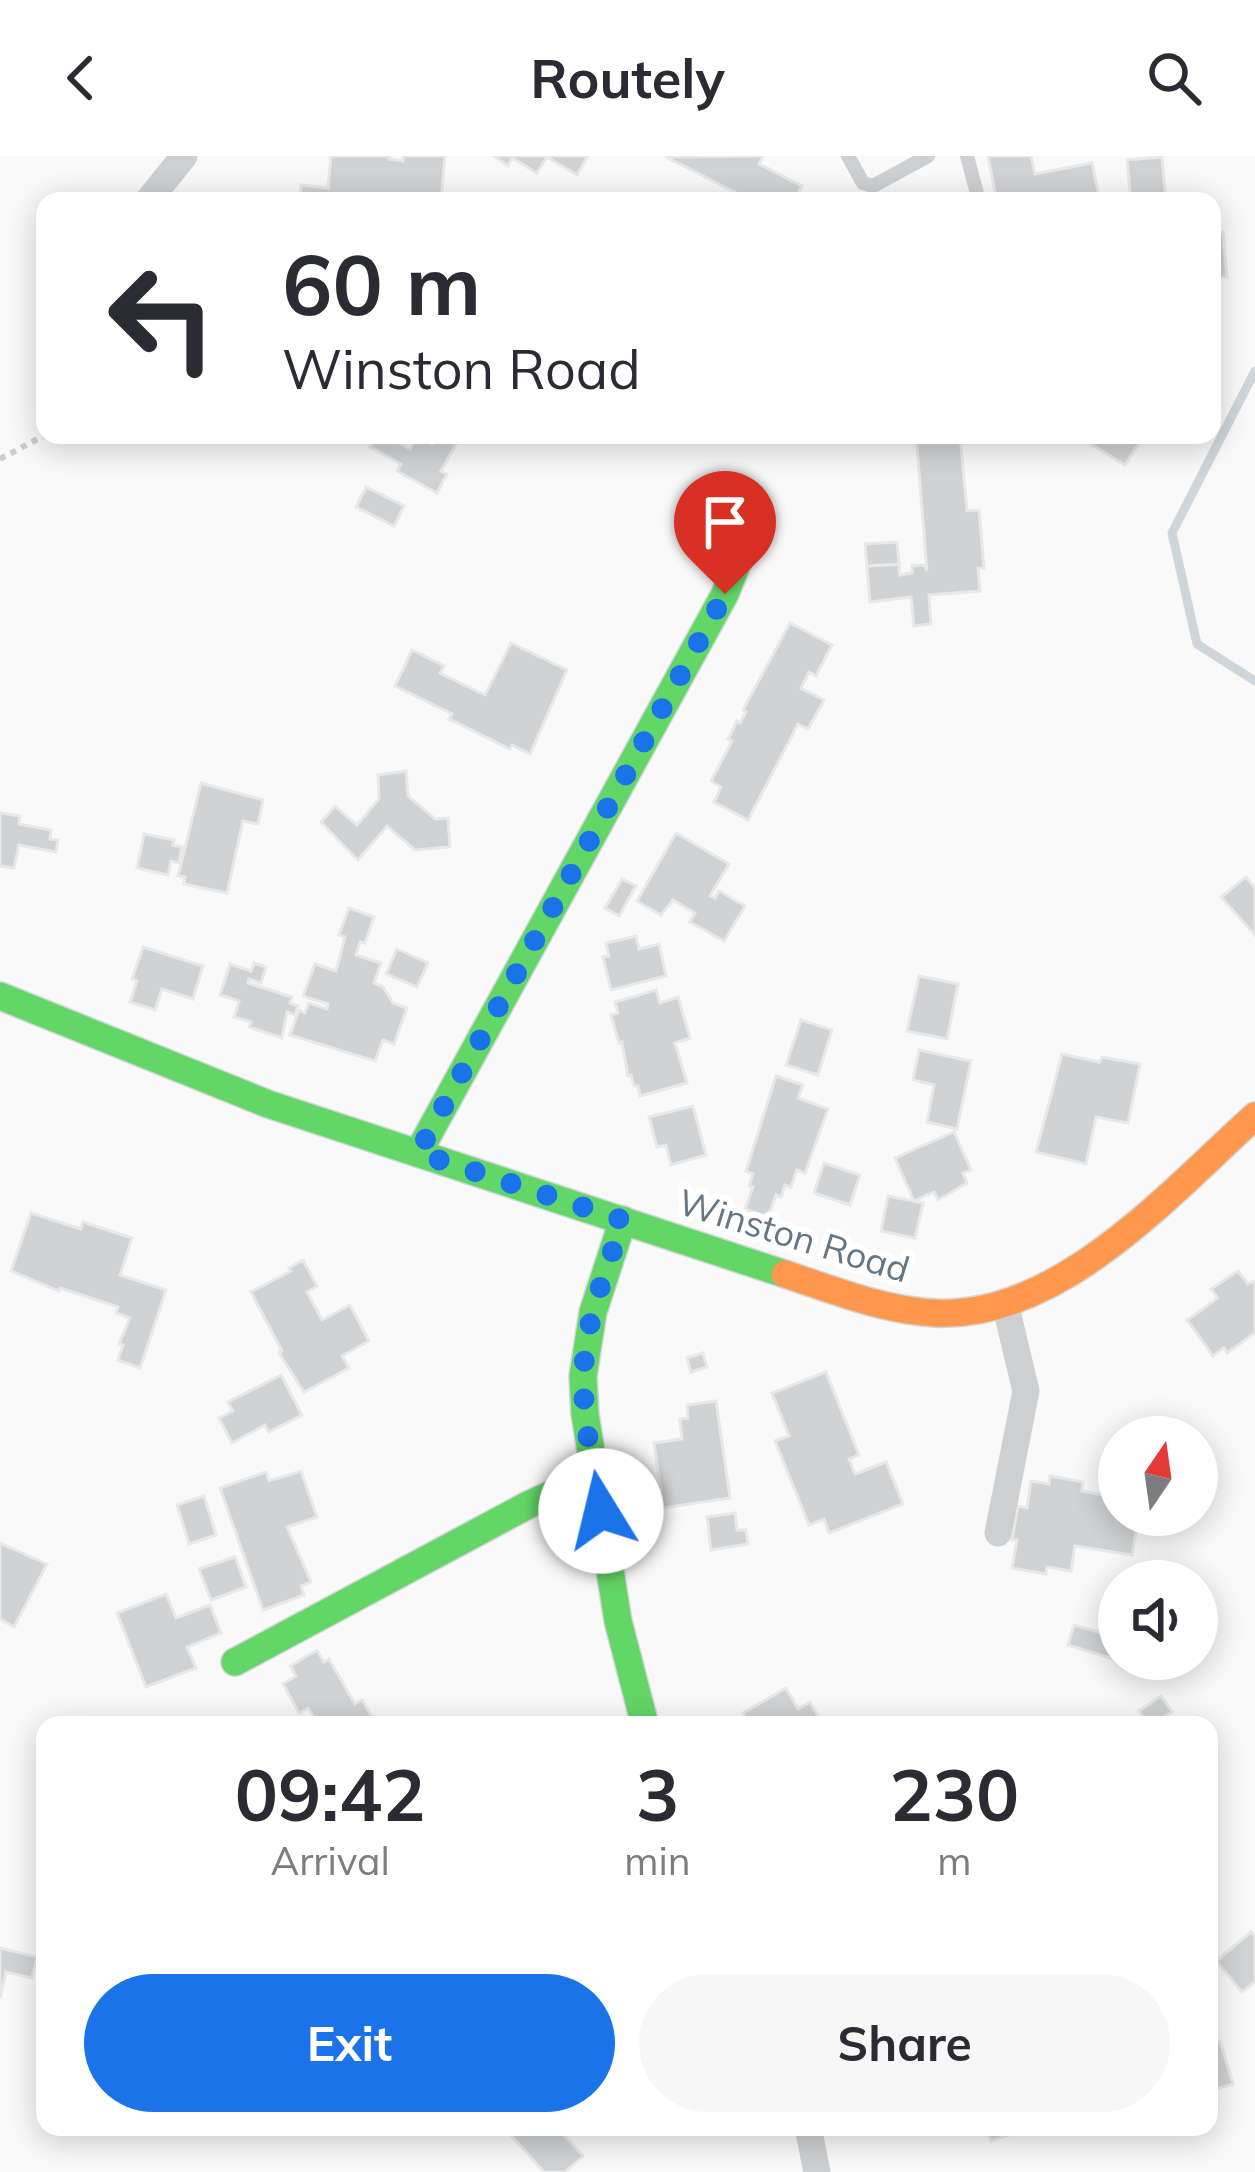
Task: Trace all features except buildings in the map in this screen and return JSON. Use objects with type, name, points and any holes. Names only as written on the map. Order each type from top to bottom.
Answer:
[{"type":"street","points":[[155,192],[184,156]]},
{"type":"street","points":[[418,1153],[725,594],[752,526]]},
{"type":"street","name":"Winston Road","points":[[0,996],[187,1073],[418,1153],[828,1288],[903,1308],[950,1314],[1005,1304],[1081,1266],[1255,1116]]},
{"type":"street","points":[[623,1220],[585,1350],[585,1414],[621,1637],[643,1716]]},
{"type":"street","points":[[998,1533],[1026,1391],[1005,1304]]},
{"type":"street","points":[[235,1661],[595,1474]]},
{"type":"street","points":[[810,2136],[817,2172]]},
{"type":"lane","points":[[848,156],[867,186],[884,182],[928,156]]},
{"type":"lane","points":[[967,156],[977,192]]},
{"type":"path","points":[[0,459],[36,440]]},
{"type":"waterway","points":[[1221,437],[1255,371]]},
{"type":"waterway","points":[[1218,444],[1172,533],[1197,644],[1255,681]]},
{"type":"traffic: fast","points":[[418,1153],[725,594],[752,526]]},
{"type":"traffic: fast","points":[[0,996],[268,1104],[785,1274]]},
{"type":"traffic: fast","points":[[623,1220],[593,1312],[583,1376],[618,1621],[643,1716]]},
{"type":"traffic: fast","points":[[235,1662],[595,1474]]},
{"type":"traffic: slow","points":[[785,1274],[859,1299],[936,1313],[982,1309],[1026,1295],[1110,1245],[1255,1116]]},
{"type":"route","points":[[601,1511],[583,1376],[593,1312],[623,1220],[418,1153],[725,594]]}]
